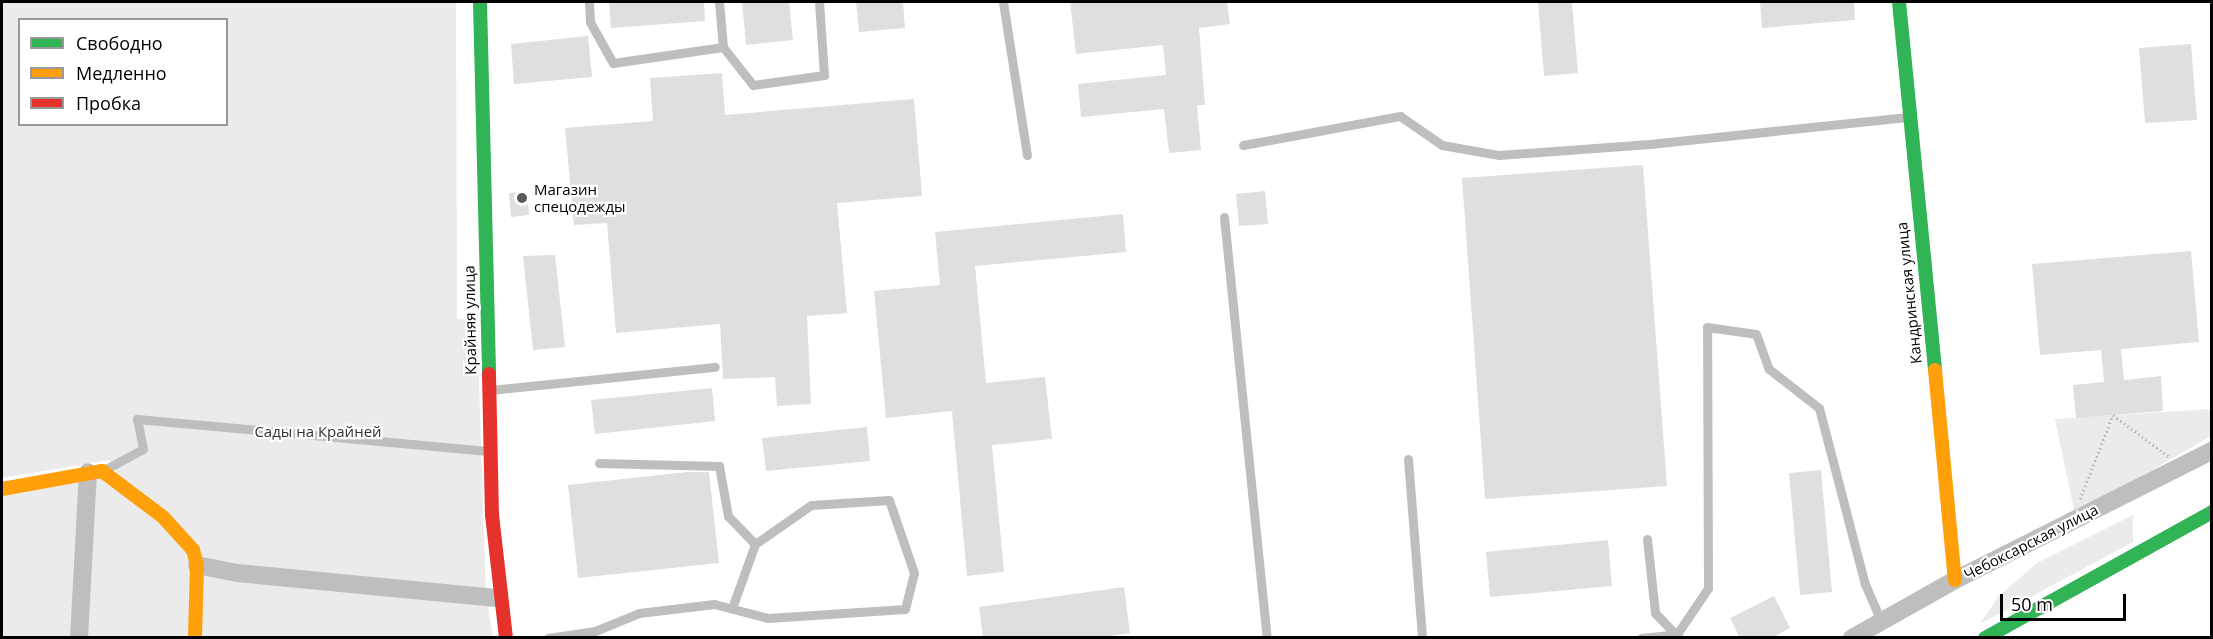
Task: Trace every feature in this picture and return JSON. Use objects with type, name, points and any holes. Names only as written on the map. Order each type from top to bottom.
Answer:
[{"type":"street","name":"Крайняя улица","points":[[480,2],[490,451],[499,598],[506,638]]},
{"type":"street","name":"Кандринская улица","points":[[1899,2],[1908,117],[1955,580]]},
{"type":"street","name":"Чебоксарская улица","points":[[1852,638],[1955,580],[2071,520],[2183,468],[2211,451]]},
{"type":"street","points":[[79,638],[95,472]]},
{"type":"street","points":[[2,489],[95,472],[184,536],[196,565],[195,638]]},
{"type":"street","points":[[1985,638],[2211,512]]},
{"type":"street","points":[[196,565],[499,598]]},
{"type":"lane","points":[[589,2],[590,22],[613,63],[723,47]]},
{"type":"lane","points":[[720,2],[723,47],[753,85],[824,75],[819,2]]},
{"type":"lane","points":[[1003,2],[1026,155]]},
{"type":"lane","points":[[1243,145],[1401,116],[1442,145],[1499,155],[1674,142],[1908,117]]},
{"type":"lane","points":[[1224,217],[1267,638]]},
{"type":"lane","points":[[1678,636],[1708,588],[1707,327],[1756,334],[1769,369],[1819,408],[1865,584],[1881,621]]},
{"type":"lane","points":[[489,390],[715,367]]},
{"type":"lane","points":[[95,472],[143,449],[137,419],[445,450],[490,451]]},
{"type":"lane","points":[[1408,459],[1422,638]]},
{"type":"lane","points":[[599,463],[719,466],[728,516],[755,544]]},
{"type":"lane","points":[[548,638],[595,631],[639,614],[714,604],[732,609],[768,618],[905,609],[914,573],[889,500],[811,506],[755,544],[732,609]]},
{"type":"lane","points":[[1647,539],[1655,613],[1678,636]]},
{"type":"lane","points":[[1641,638],[1678,636]]},
{"type":"path","points":[[2071,520],[2113,415],[2183,468]]},
{"type":"green space","name":"Сады на Крайней","points":[[2,2],[456,2],[457,319],[477,320],[486,595],[493,637],[203,637],[192,546],[193,637],[2,637],[2,488],[102,474],[132,498],[109,460],[2,478]]},
{"type":"green space","points":[[2211,409],[2211,436],[2075,515],[2055,419]]},
{"type":"green space","points":[[2133,515],[2133,542],[1980,624],[1998,597],[2037,563]]},
{"type":"building","points":[[609,2],[704,2],[705,21],[611,28]]},
{"type":"building","points":[[742,2],[789,2],[793,40],[746,45]]},
{"type":"building","points":[[856,2],[903,2],[905,28],[859,32]]},
{"type":"building","points":[[1070,2],[1227,2],[1230,24],[1199,28],[1205,105],[1197,105],[1201,150],[1169,153],[1164,109],[1081,117],[1078,84],[1166,75],[1163,45],[1076,54]]},
{"type":"building","points":[[1538,2],[1572,2],[1578,73],[1544,76]]},
{"type":"building","points":[[1760,2],[1854,2],[1855,20],[1762,28]]},
{"type":"building","points":[[588,36],[592,77],[514,84],[511,44]]},
{"type":"building","points":[[2191,44],[2197,120],[2145,123],[2139,48]]},
{"type":"building","points":[[722,73],[725,115],[914,99],[922,196],[837,203],[847,313],[807,316],[811,404],[777,406],[775,377],[723,379],[720,324],[616,333],[607,223],[574,225],[565,128],[653,121],[650,78]]},
{"type":"building","points":[[1643,165],[1667,486],[1485,499],[1462,178]]},
{"type":"building","points":[[527,191],[529,215],[511,217],[509,193]]},
{"type":"building","points":[[1265,191],[1268,224],[1239,226],[1236,194]]},
{"type":"building","points":[[1123,214],[1126,252],[975,266],[986,383],[1045,377],[1052,439],[992,445],[1004,572],[967,576],[952,411],[886,418],[874,291],[940,285],[935,232]]},
{"type":"building","points":[[2191,251],[2199,342],[2121,349],[2124,380],[2161,376],[2163,411],[2076,418],[2073,385],[2104,382],[2101,350],[2040,355],[2032,264]]},
{"type":"building","points":[[555,255],[565,347],[533,350],[523,256]]},
{"type":"building","points":[[712,388],[715,421],[595,434],[591,400]]},
{"type":"building","points":[[867,427],[870,461],[766,471],[762,438]]},
{"type":"building","points":[[1821,470],[1832,592],[1800,595],[1789,473]]},
{"type":"building","points":[[687,472],[709,472],[719,563],[578,578],[568,485]]},
{"type":"building","points":[[1608,540],[1612,586],[1490,597],[1486,552]]},
{"type":"building","points":[[1124,587],[1130,633],[1096,638],[983,638],[979,607]]},
{"type":"building","points":[[1774,596],[1790,628],[1771,638],[1740,638],[1730,618]]},
{"type":"traffic: fast","points":[[480,2],[489,374]]},
{"type":"traffic: fast","points":[[1899,2],[1935,370]]},
{"type":"traffic: fast","points":[[1985,638],[2212,512]]},
{"type":"traffic: slow","points":[[1935,370],[1955,580]]},
{"type":"traffic: slow","points":[[2,489],[102,471],[163,517],[193,550],[197,565],[195,638]]},
{"type":"traffic: jam","points":[[489,374],[492,515],[506,638]]},
{"type":"place","name":"Магазин спецодежды","points":[[522,198]]}]
